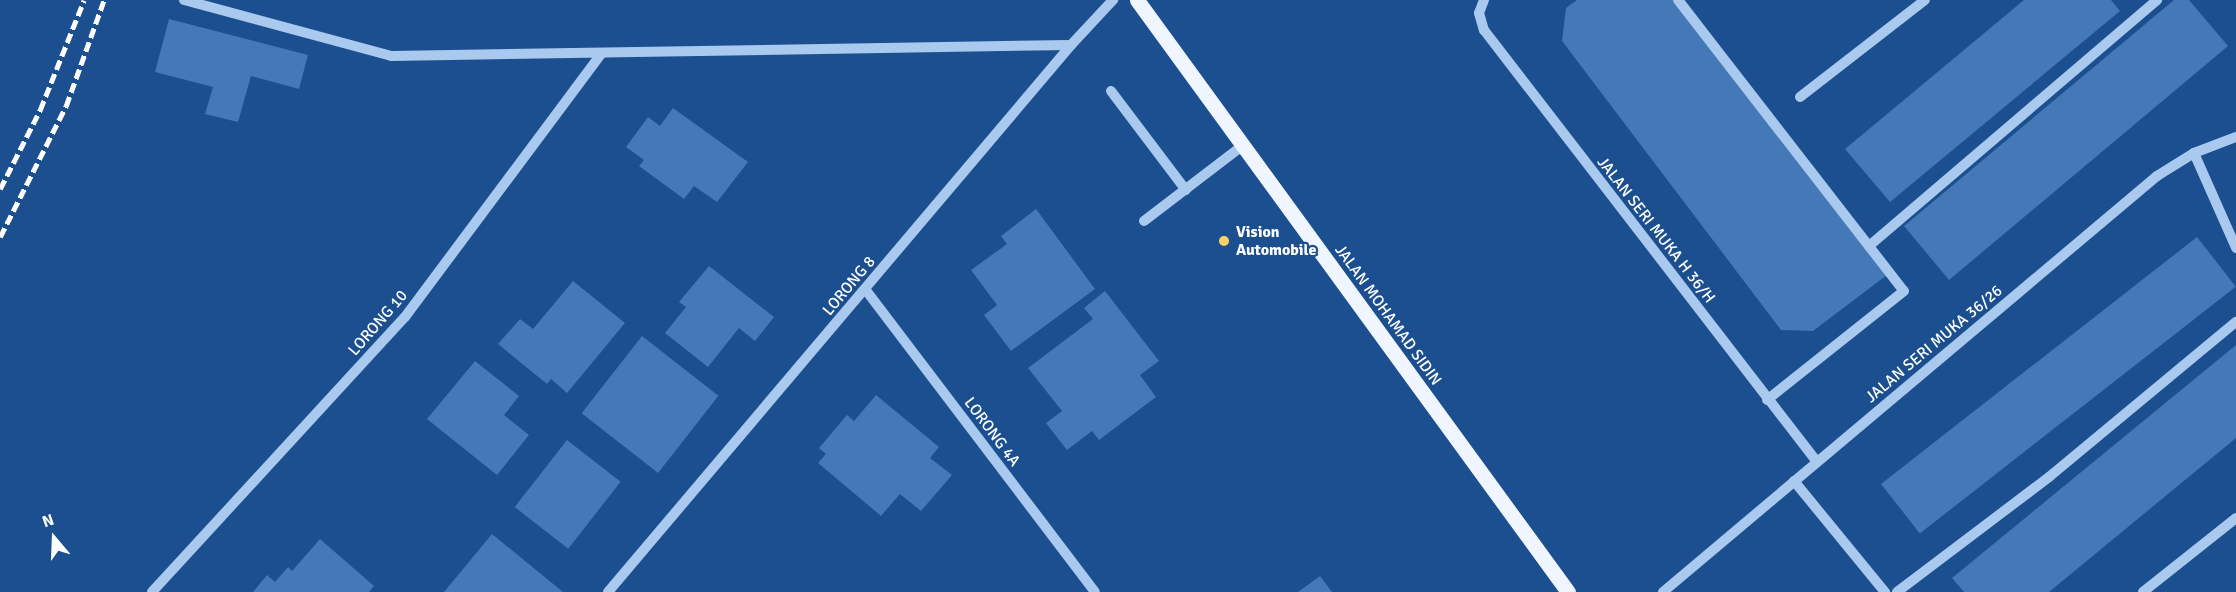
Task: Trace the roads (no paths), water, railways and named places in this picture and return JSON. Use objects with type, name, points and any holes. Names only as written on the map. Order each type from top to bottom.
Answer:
[{"type":"main road","name":"JALAN MOHAMAD SIDIN","points":[[1137,0],[1569,592]]},
{"type":"street","points":[[184,0],[391,56],[1071,45]]},
{"type":"street","name":"LORONG 8","points":[[608,592],[1071,45],[1113,0]]},
{"type":"street","name":"JALAN SERI MUKA H 36/H","points":[[1484,0],[1479,13],[1484,30],[1817,462]]},
{"type":"street","points":[[1678,0],[1904,291],[1767,400]]},
{"type":"street","points":[[1800,97],[1925,0]]},
{"type":"street","points":[[1869,246],[2157,0]]},
{"type":"street","name":"LORONG 10","points":[[152,592],[405,317],[602,52]]},
{"type":"street","points":[[1111,91],[1186,190]]},
{"type":"street","name":"JALAN SERI MUKA 36/26","points":[[1663,592],[2157,176],[2194,153],[2236,137]]},
{"type":"street","points":[[1144,221],[1242,146]]},
{"type":"street","points":[[2194,153],[2236,248]]},
{"type":"street","name":"LORONG 4A","points":[[865,289],[1092,591]]},
{"type":"street","points":[[1898,592],[2049,477],[2236,322]]},
{"type":"street","points":[[1794,481],[1885,592]]},
{"type":"street","points":[[2143,592],[2236,518]]},
{"type":"railway","points":[[0,189],[40,110],[84,0]]},
{"type":"railway","points":[[0,237],[66,106],[104,0]]},
{"type":"place","name":"Vision Automobile","points":[[1224,241]]}]
